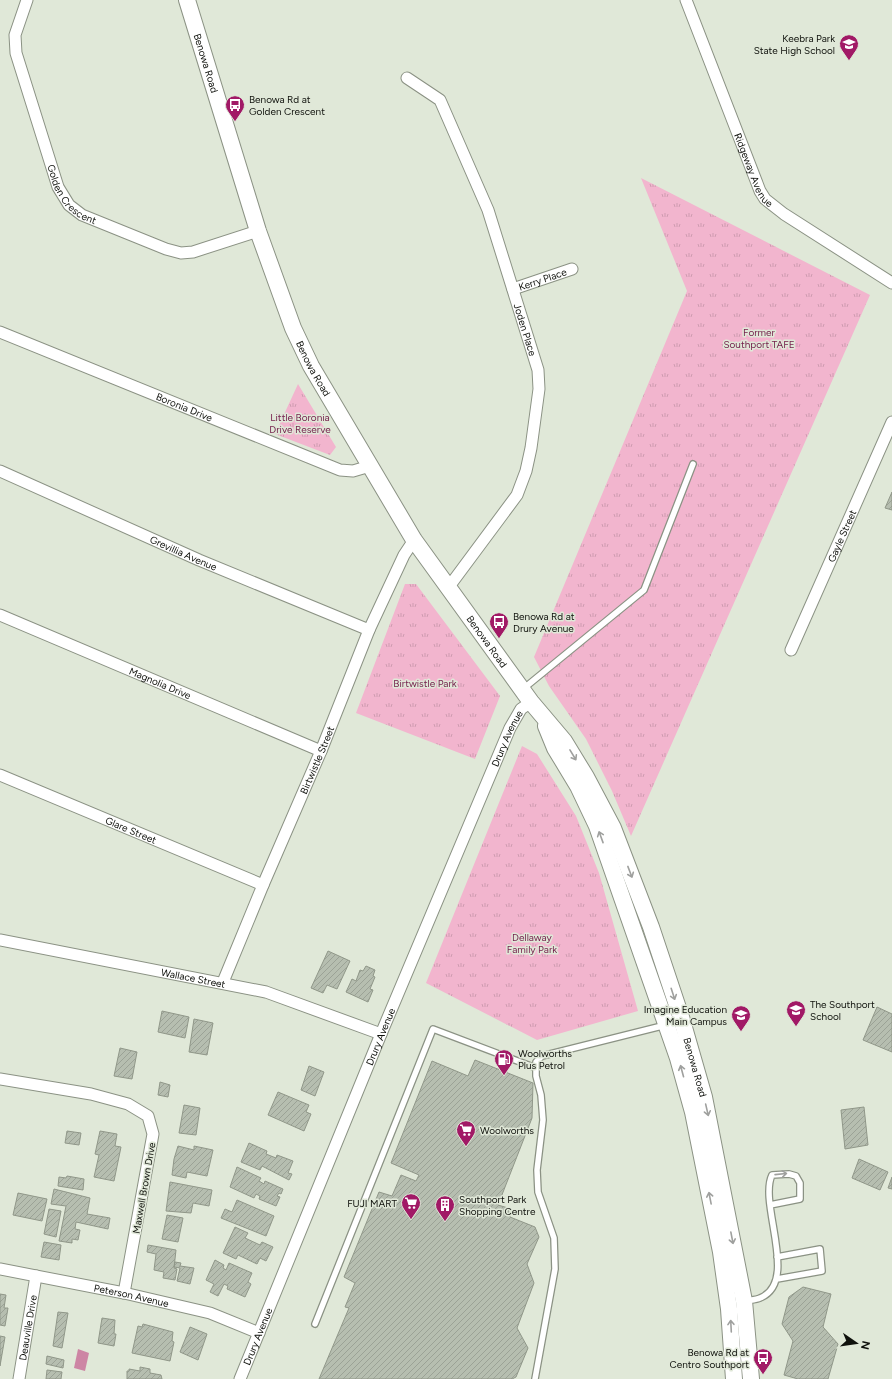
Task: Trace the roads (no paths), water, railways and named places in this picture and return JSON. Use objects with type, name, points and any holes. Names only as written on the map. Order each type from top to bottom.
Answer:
[{"type":"main road","name":"Benowa Road","points":[[187,0],[258,231],[281,296],[301,346],[328,398],[414,540],[532,702],[564,741],[586,777],[613,828],[651,927],[674,1022],[709,1118],[744,1301],[751,1379]]},
{"type":"main road","name":"Benowa Road","points":[[674,1022],[678,1058],[693,1112],[721,1252],[730,1309],[734,1379]]},
{"type":"street","name":"Golden Crescent","points":[[26,0],[15,35],[16,53],[58,187],[69,205],[82,215],[166,249],[182,253],[192,252],[258,231]]},
{"type":"street","name":"Ridgeway Avenue","points":[[686,0],[754,178],[762,195],[784,214],[892,283]]},
{"type":"street","name":"Joden Place","points":[[407,78],[440,100],[488,210],[538,370],[539,389],[526,471],[517,495],[448,588]]},
{"type":"street","name":"Kerry Place","points":[[513,289],[572,269]]},
{"type":"street","name":"Boronia Drive","points":[[0,332],[335,469],[346,472],[370,466]]},
{"type":"street","name":"Gayle Street","points":[[791,650],[892,422]]},
{"type":"street","name":"Grevillia Avenue","points":[[0,471],[199,560],[369,630]]},
{"type":"street","name":"Birtwistle Street","points":[[223,982],[321,751],[369,630],[404,555],[414,540]]},
{"type":"street","name":"Magnolia Drive","points":[[0,615],[321,751]]},
{"type":"street","name":"Drury Avenue","points":[[240,1379],[381,1034],[510,728],[521,709],[532,702]]},
{"type":"street","name":"Glare Street","points":[[0,775],[263,886]]},
{"type":"street","name":"Wallace Street","points":[[0,940],[223,982],[266,992],[381,1034]]},
{"type":"street","name":"Maxwell Brown Drive","points":[[0,1079],[91,1094],[128,1104],[148,1116],[153,1134],[124,1293]]},
{"type":"street","name":"Peterson Avenue","points":[[0,1270],[124,1293],[210,1313],[259,1333]]},
{"type":"street","name":"Deauville Drive","points":[[19,1379],[36,1276]]},
{"type":"lane","points":[[532,702],[644,590],[693,464]]},
{"type":"lane","points":[[535,1379],[555,1269],[554,1238],[538,1192],[536,1170],[543,1120],[536,1062],[542,1056],[674,1022]]},
{"type":"lane","points":[[315,1324],[433,1029],[536,1068]]},
{"type":"lane","points":[[744,1301],[760,1298],[770,1291],[776,1279],[777,1257],[775,1229],[770,1205],[769,1182],[772,1175],[789,1174],[796,1176],[800,1183],[800,1199],[770,1205]]},
{"type":"lane","points":[[776,1279],[822,1271],[820,1249],[777,1257]]},
{"type":"place","name":"Keebra Park State High School","points":[[849,61]]},
{"type":"place","name":"Benowa Rd at Golden Crescent","points":[[235,122]]},
{"type":"place","name":"Benowa Rd at Drury Avenue","points":[[499,639]]},
{"type":"place","name":"The Southport School","points":[[796,1027]]},
{"type":"place","name":"Imagine Education Main Campus","points":[[741,1032]]},
{"type":"place","name":"Woolworths Plus Petrol","points":[[504,1076]]},
{"type":"place","name":"Woolworths","points":[[466,1147]]},
{"type":"place","name":"FUJI MART","points":[[411,1220]]},
{"type":"place","name":"Southport Park Shopping Centre","points":[[445,1222]]},
{"type":"place","name":"Benowa Rd at Centro Southport","points":[[763,1375]]},
{"type":"park label","name":"Former Southport TAFE","points":[[759,338]]},
{"type":"park label","name":"Little Boronia Drive Reserve","points":[[300,422]]},
{"type":"park label","name":"Birtwistle Park","points":[[425,683]]},
{"type":"park label","name":"Dellaway Family Park","points":[[532,942]]}]
